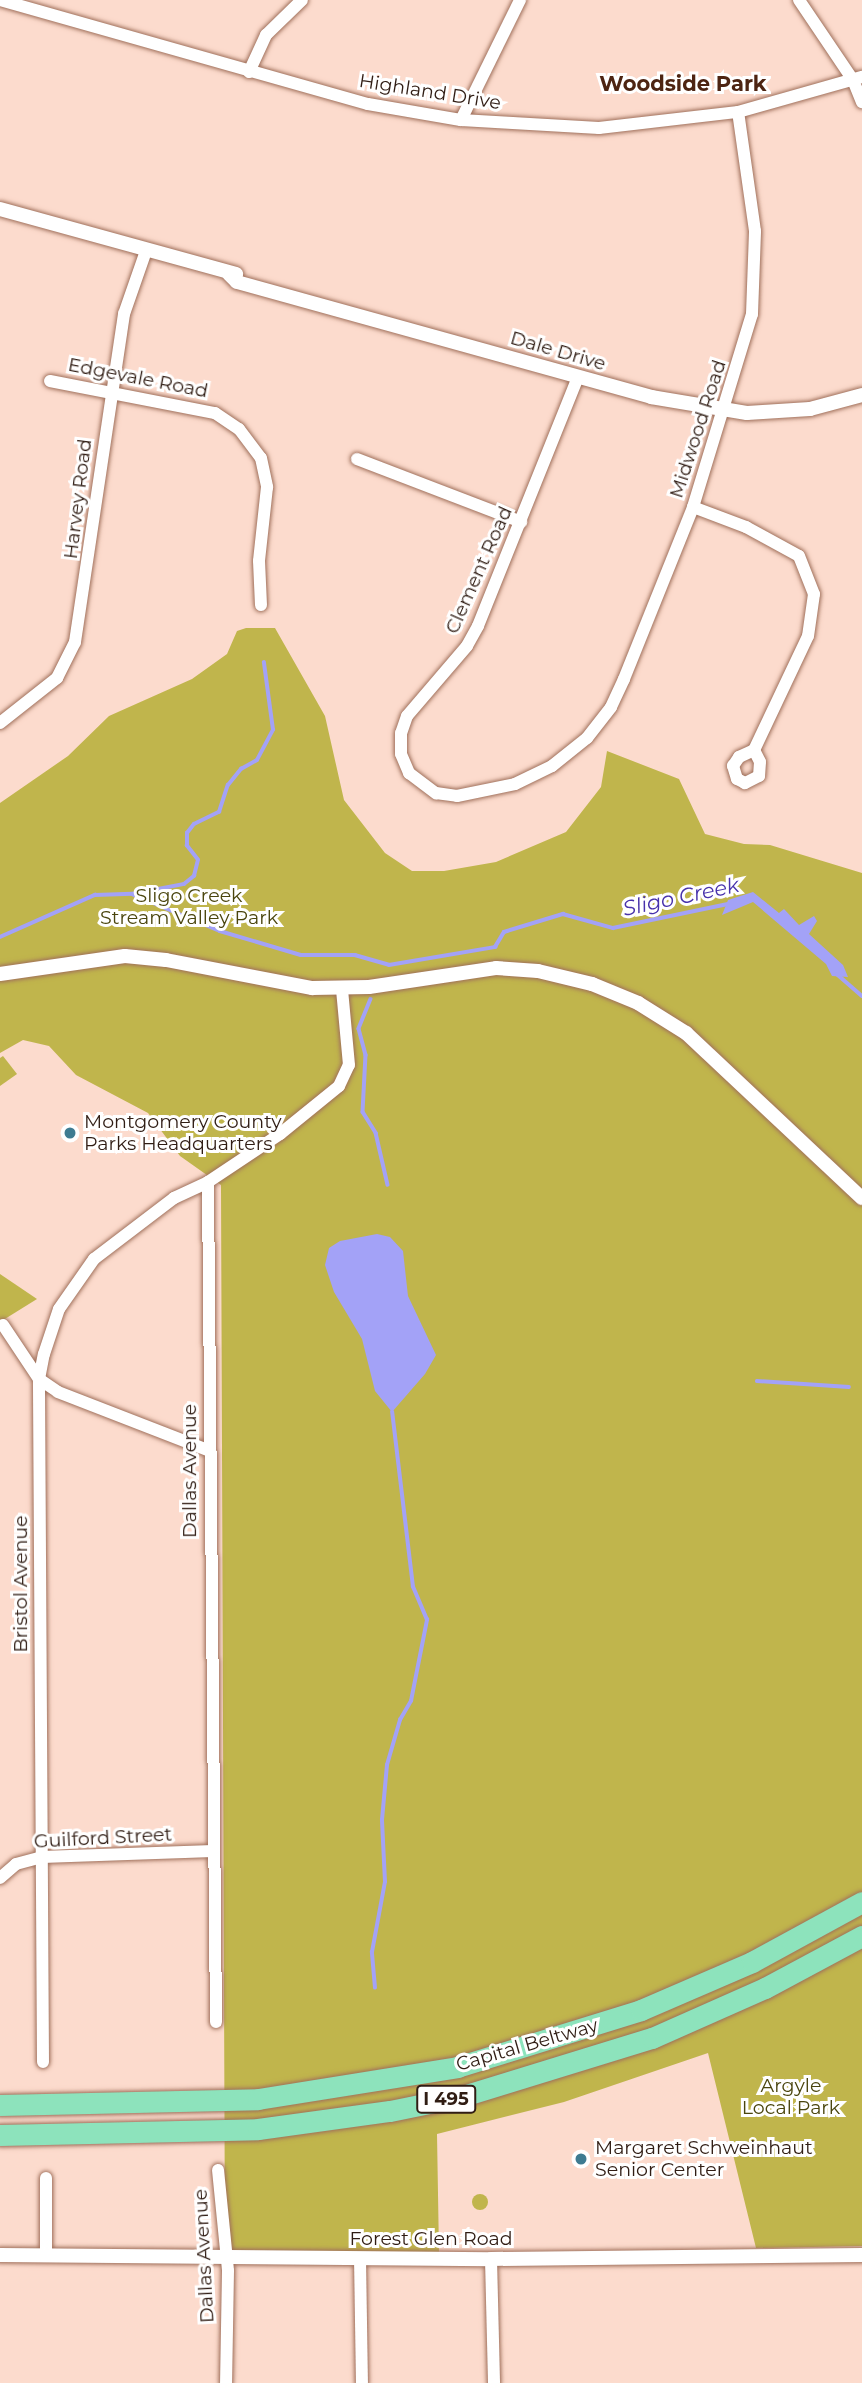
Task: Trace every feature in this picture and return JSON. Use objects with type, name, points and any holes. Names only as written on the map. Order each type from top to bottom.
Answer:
[{"type":"highway","name":"Capital Beltway","points":[[0,2105],[258,2099],[457,2067],[579,2031],[663,2001],[752,1962],[862,1902]]},
{"type":"highway","name":"Capital Beltway","points":[[0,2135],[258,2129],[390,2111],[463,2096],[652,2038],[765,1988],[862,1936]]},
{"type":"street","points":[[249,72],[266,34],[302,0]]},
{"type":"street","points":[[461,120],[520,0]]},
{"type":"street","points":[[799,0],[857,78],[862,102]]},
{"type":"street","name":"Highland Drive","points":[[1,4],[368,104],[461,120],[599,128],[738,111],[857,78]]},
{"type":"street","name":"Midwood Road","points":[[587,738],[624,679],[693,507],[748,334],[756,282],[755,231],[738,111]]},
{"type":"street","name":"Dale Drive","points":[[0,209],[229,274],[237,282],[248,282],[651,397],[726,410],[810,409],[862,395]]},
{"type":"street","name":"Harvey Road","points":[[1,719],[57,678],[75,642],[124,314],[146,251]]},
{"type":"street","name":"Clement Road","points":[[578,377],[521,522],[467,646],[407,716],[401,754],[415,781],[436,793],[457,796],[515,784],[552,766],[587,738]]},
{"type":"street","name":"Edgevale Road","points":[[50,381],[215,413],[239,429],[261,458],[267,487],[259,561],[261,605]]},
{"type":"street","points":[[357,459],[521,522]]},
{"type":"street","points":[[693,507],[799,556],[814,594],[808,636],[754,750]]},
{"type":"street","points":[[0,974],[125,956],[342,990],[496,968],[538,971],[592,984],[638,1003],[686,1033],[862,1198]]},
{"type":"street","points":[[208,1181],[280,1134],[339,1086],[349,1065],[342,990]]},
{"type":"street","name":"Bristol Avenue","points":[[43,2062],[39,1379],[59,1309],[94,1259],[174,1198],[208,1181]]},
{"type":"street","name":"Dallas Avenue","points":[[208,1181],[216,2022]]},
{"type":"street","points":[[3,1325],[39,1379],[80,1402],[210,1451]]},
{"type":"street","name":"Guilford Street","points":[[0,1878],[16,1864],[42,1857],[213,1851]]},
{"type":"street","name":"Dallas Avenue","points":[[218,2170],[224,2256],[226,2383]]},
{"type":"street","points":[[46,2178],[46,2254]]},
{"type":"street","name":"Forest Glen Road","points":[[0,2255],[491,2259],[862,2255]]},
{"type":"street","points":[[360,2258],[362,2383]]},
{"type":"street","points":[[491,2259],[494,2383]]},
{"type":"green space","points":[[246,628],[275,628],[325,716],[344,800],[385,853],[412,871],[444,871],[496,862],[566,832],[601,787],[607,751],[679,779],[705,834],[744,844],[770,845],[862,873],[862,2246],[756,2248],[708,2053],[564,2102],[437,2134],[439,2253],[225,2256],[221,1185],[180,1156],[148,1113],[76,1075],[49,1046],[23,1040],[0,1053],[0,803],[68,756],[109,716],[192,679],[227,654],[237,631]]},
{"type":"green space","points":[[3,1056],[17,1074],[0,1086],[0,1058]]},
{"type":"green space","points":[[0,1274],[37,1299],[0,1322]]},
{"type":"green space","points":[[477,2194],[483,2194],[488,2202],[486,2208],[477,2210],[472,2205],[472,2199]]},
{"type":"water","points":[[753,892],[779,913],[784,909],[799,925],[814,916],[817,921],[809,934],[843,965],[848,977],[832,976],[826,964],[753,902],[722,915],[728,900]]},
{"type":"water","points":[[377,1234],[390,1237],[403,1251],[408,1296],[436,1355],[425,1374],[392,1412],[375,1391],[362,1339],[334,1292],[325,1265],[329,1248],[340,1241]]},
{"type":"waterway","points":[[132,894],[184,884],[194,876],[198,860],[187,846],[187,833],[194,824],[219,812],[228,785],[241,769],[257,760],[273,730],[264,663]]},
{"type":"waterway","name":"Sligo Creek","points":[[0,937],[95,895],[132,894],[220,931],[301,955],[355,955],[389,965],[495,947],[504,932],[563,914],[613,928],[728,904]]},
{"type":"waterway","name":"Sligo Creek","points":[[837,974],[862,996]]},
{"type":"waterway","points":[[371,999],[359,1029],[366,1055],[363,1112],[376,1133],[388,1185]]},
{"type":"waterway","points":[[757,1381],[849,1387]]},
{"type":"waterway","points":[[375,1988],[372,1952],[385,1882],[382,1820],[387,1765],[400,1720],[411,1701],[427,1620],[413,1587],[392,1412]]},
{"type":"place","name":"Montgomery County Parks Headquarters","points":[[70,1133]]},
{"type":"place","name":"Margaret Schweinhaut Senior Center","points":[[581,2159]]},
{"type":"district","name":"Woodside Park","points":[[683,84]]},
{"type":"park label","name":"Sligo Creek Stream Valley Park","points":[[189,907]]},
{"type":"park label","name":"Argyle Local Park","points":[[791,2097]]}]
